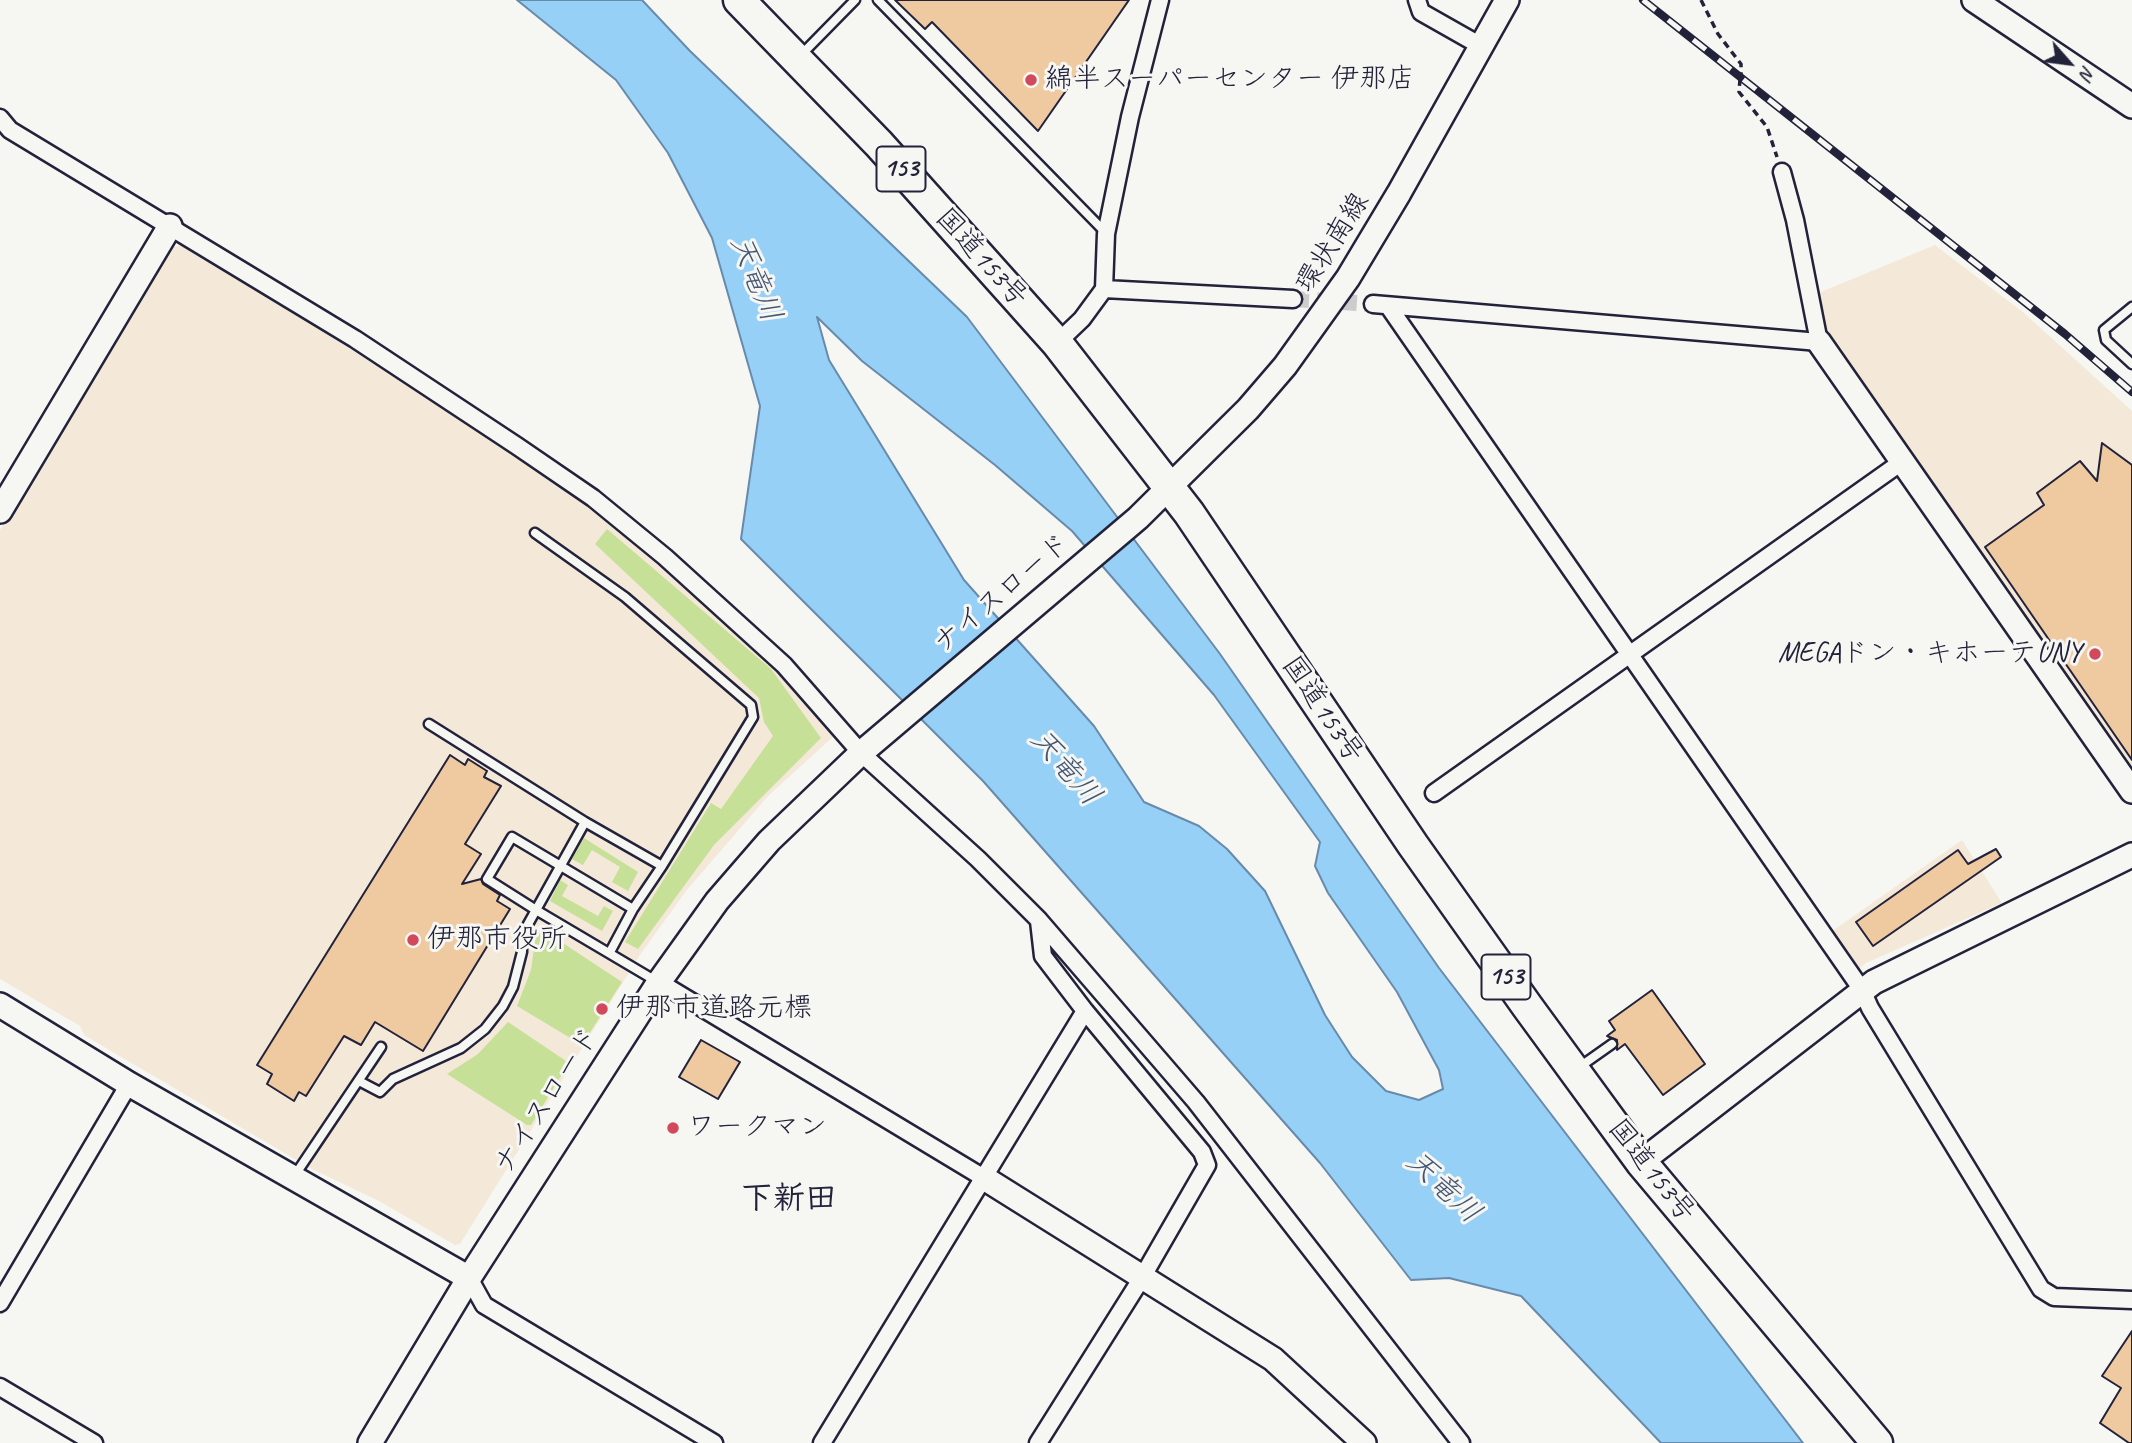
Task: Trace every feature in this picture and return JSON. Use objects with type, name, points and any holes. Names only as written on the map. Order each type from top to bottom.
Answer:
[{"type":"highway","name":"国道153号","points":[[739,0],[879,144],[1057,343],[1189,513],[1413,845],[1641,1162],[1877,1443]]},
{"type":"street","points":[[1057,343],[1082,319],[1104,289],[1106,233],[1130,117],[1160,0]]},
{"type":"street","points":[[1417,0],[1421,12],[1481,46]]},
{"type":"street","name":"環状南線","points":[[1169,486],[1248,409],[1286,366],[1319,321],[1399,193],[1507,0]]},
{"type":"street","points":[[1974,0],[2132,106]]},
{"type":"street","points":[[0,118],[10,130],[355,339],[593,498],[665,556],[784,664],[1038,920],[1196,1102],[1461,1443]]},
{"type":"street","points":[[1782,172],[1795,220],[1819,342],[2132,791]]},
{"type":"street","points":[[0,511],[170,226]]},
{"type":"street","points":[[1104,289],[1293,299]]},
{"type":"street","points":[[1819,342],[1381,305],[1631,654],[1862,990],[1870,1008],[2041,1289],[2054,1297],[2132,1300]]},
{"type":"street","points":[[1434,793],[1903,461]]},
{"type":"street","name":"ナイスロード","points":[[370,1443],[469,1278],[659,982],[717,901],[769,841],[866,749],[1138,518],[1169,486]]},
{"type":"street","points":[[1641,1162],[1862,990],[2132,855]]},
{"type":"street","points":[[1038,920],[1043,956],[1202,1152],[1207,1165],[1143,1276],[1038,1443]]},
{"type":"street","points":[[659,982],[984,1178],[1273,1359],[1364,1443]]},
{"type":"street","points":[[0,1005],[130,1084],[469,1278],[484,1306],[714,1443]]},
{"type":"street","points":[[822,1443],[1085,1011]]},
{"type":"street","points":[[0,1303],[130,1084]]},
{"type":"street","points":[[0,1387],[94,1443]]},
{"type":"lane","points":[[796,59],[855,0]]},
{"type":"lane","points":[[878,0],[1106,233]]},
{"type":"lane","points":[[2132,307],[2104,330],[2106,340],[2132,364]]},
{"type":"lane","points":[[535,533],[625,597],[751,705],[753,717],[633,909],[610,952]]},
{"type":"lane","points":[[429,724],[585,822],[662,866]]},
{"type":"lane","points":[[359,1081],[380,1092],[393,1079],[461,1048],[485,1029],[503,1006],[513,987],[522,952],[522,935],[585,822]]},
{"type":"lane","points":[[633,909],[512,837],[487,879],[659,982]]},
{"type":"lane","points":[[1574,1071],[1612,1044]]},
{"type":"lane","points":[[294,1177],[381,1047]]},
{"type":"path","points":[[1701,0],[1718,34],[1741,64],[1739,92],[1767,127],[1782,172]]},
{"type":"shaded area","points":[[184,244],[494,440],[610,522],[779,669],[835,735],[768,796],[686,891],[640,955],[460,1244],[455,1245],[379,1201],[310,1168],[84,1035],[80,1026],[0,979],[0,530],[168,249]]},
{"type":"shaded area","points":[[1935,245],[2024,313],[2132,411],[2132,766],[1824,335],[1816,294]]},
{"type":"shaded area","points":[[1962,840],[2002,903],[1866,963],[1857,970],[1831,932]]},
{"type":"green space","points":[[607,529],[771,669],[821,738],[714,845],[638,949],[625,942],[711,803],[721,809],[773,736],[764,722],[759,698],[595,544]]},
{"type":"green space","points":[[584,838],[638,872],[628,891],[612,882],[620,867],[592,850],[583,865],[572,859]]},
{"type":"green space","points":[[560,880],[568,885],[562,896],[598,916],[604,906],[613,911],[602,931],[550,901]]},
{"type":"green space","points":[[543,930],[622,982],[582,1045],[517,1006],[531,970],[536,934]]},
{"type":"green space","points":[[508,1022],[569,1063],[531,1125],[447,1074],[478,1054]]},
{"type":"water","name":"天竜川","points":[[517,0],[642,0],[690,51],[967,317],[1220,654],[1439,968],[1803,1443],[1661,1443],[1521,1296],[1449,1278],[1411,1280],[1320,1163],[983,781],[741,539],[760,406],[712,238],[668,153],[616,80]],"holes":[[[817,317],[862,361],[995,465],[1072,531],[1214,695],[1320,842],[1315,866],[1328,893],[1397,992],[1439,1070],[1443,1089],[1419,1100],[1386,1091],[1352,1057],[1325,1015],[1265,891],[1227,849],[1199,826],[1144,802],[1094,726],[964,580],[829,360]]]},
{"type":"building","name":"綿半スーパーセンター 伊那店","points":[[895,0],[1129,0],[1038,131],[932,22],[925,29]]},
{"type":"building","name":"MEGAドン・キホーテUNY","points":[[2102,443],[2132,465],[2132,760],[1985,547],[2044,505],[2037,493],[2080,461],[2097,481]]},
{"type":"building","name":"伊那市役所","points":[[450,755],[465,765],[468,759],[487,771],[484,777],[501,786],[465,844],[481,854],[462,884],[481,879],[483,884],[500,895],[497,901],[510,909],[423,1051],[375,1022],[361,1045],[344,1036],[306,1096],[299,1092],[294,1101],[267,1084],[272,1074],[257,1065]]},
{"type":"building","points":[[1996,849],[2001,857],[1873,946],[1856,922],[1958,850],[1968,864]]},
{"type":"building","points":[[1652,990],[1705,1064],[1663,1095],[1625,1044],[1617,1050],[1617,1040],[1607,1036],[1615,1030],[1609,1021]]},
{"type":"building","points":[[701,1040],[740,1062],[718,1099],[679,1077]]},
{"type":"building","points":[[2132,1331],[2132,1443],[2129,1443],[2100,1423],[2121,1388],[2102,1376]]},
{"type":"tunnel","points":[[1293,299],[1373,304]]},
{"type":"railway","points":[[1643,0],[2065,334],[2132,392]]},
{"type":"place","name":"綿半スーパーセンター 伊那店","points":[[1031,80]]},
{"type":"place","name":"MEGAドン・キホーテUNY","points":[[2095,654]]},
{"type":"place","name":"伊那市役所","points":[[413,940]]},
{"type":"place","name":"伊那市道路元標","points":[[602,1009]]},
{"type":"place","name":"ワークマン","points":[[673,1128]]},
{"type":"district","name":"下新田","points":[[789,1200]]}]
